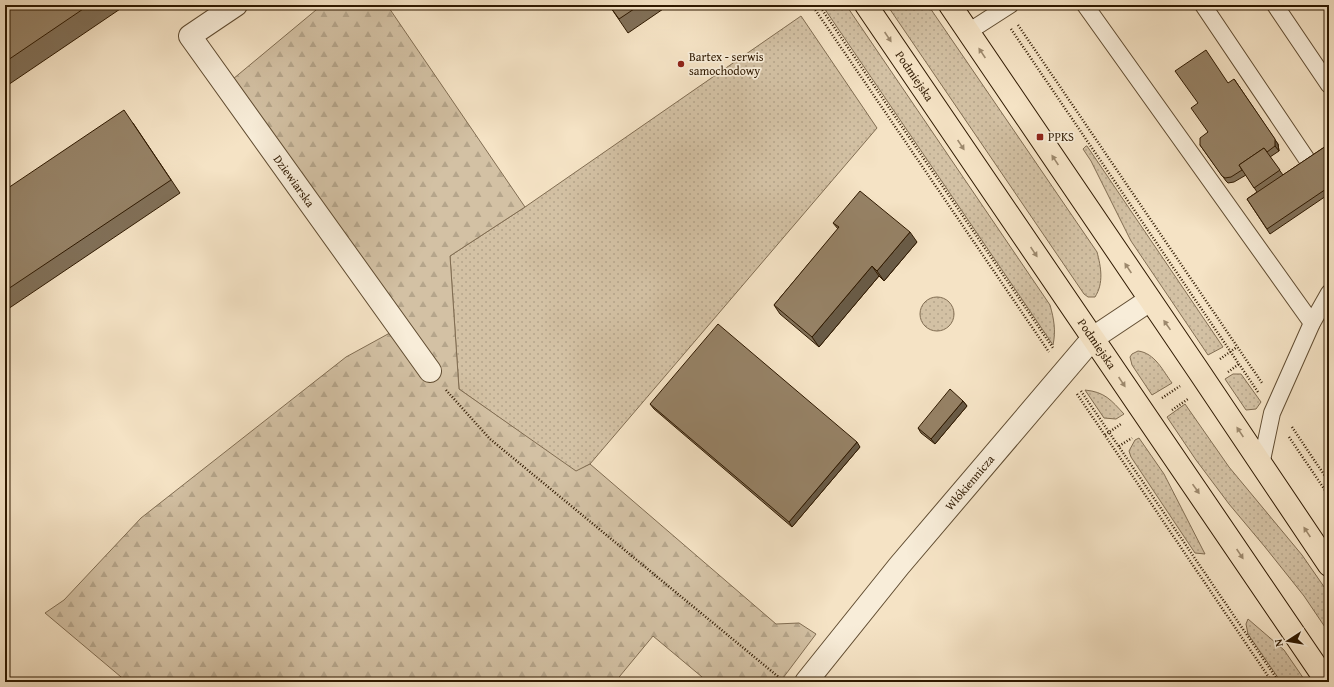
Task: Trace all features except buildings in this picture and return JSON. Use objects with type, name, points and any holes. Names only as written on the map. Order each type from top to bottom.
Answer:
[{"type":"main road","name":"Podmiejska","points":[[866,5],[1327,682]]},
{"type":"main road","points":[[950,5],[1329,565]]},
{"type":"street","name":"Dziewiarska","points":[[236,5],[190,36],[430,371]]},
{"type":"street","name":"Włókiennicza","points":[[806,682],[899,566],[1092,338],[1150,300]]},
{"type":"lane","points":[[1084,5],[1312,323]]},
{"type":"lane","points":[[1203,5],[1310,164]]},
{"type":"lane","points":[[1275,5],[1329,85]]},
{"type":"lane","points":[[968,32],[1005,8]]},
{"type":"lane","points":[[1262,464],[1274,408],[1312,323],[1329,293]]},
{"type":"path","points":[[812,5],[1065,371],[1119,446],[1279,682]]},
{"type":"path","points":[[819,5],[1065,371],[1105,435],[1272,682]]},
{"type":"path","points":[[1005,8],[1237,347],[1329,496]]},
{"type":"path","points":[[1005,8],[1230,351],[1329,482]]},
{"type":"path","points":[[1105,435],[1109,432],[1147,418],[1204,379],[1230,351],[1237,347]]},
{"type":"path","points":[[1119,446],[1147,418],[1204,379],[1239,364]]},
{"type":"path","points":[[430,371],[490,439],[785,682]]},
{"type":"green space","points":[[322,5],[387,5],[525,207],[450,256],[459,389],[576,471],[590,464],[776,624],[799,623],[816,634],[780,682],[708,682],[653,636],[615,682],[127,682],[45,613],[64,600],[141,518],[346,357],[408,323],[233,79]]},
{"type":"green space","points":[[822,5],[846,5],[1050,305],[1054,325],[1053,345]]},
{"type":"green space","points":[[887,5],[928,5],[1097,252],[1100,263],[1101,281],[1095,297],[1088,297],[1084,294]]},
{"type":"green space","points":[[801,16],[877,128],[590,464],[576,472],[459,389],[450,256],[525,207]]},
{"type":"green space","points":[[1086,146],[1223,347],[1208,355],[1131,241],[1091,161],[1083,149]]},
{"type":"green space","points":[[937,297],[949,302],[954,314],[949,326],[937,331],[925,326],[920,314],[925,302]]},
{"type":"green space","points":[[1138,351],[1144,352],[1154,359],[1172,383],[1152,395],[1132,365],[1130,357]]},
{"type":"green space","points":[[1233,374],[1241,374],[1261,402],[1256,409],[1246,410],[1225,379]]},
{"type":"green space","points":[[1085,390],[1103,395],[1124,414],[1116,419],[1104,418]]},
{"type":"green space","points":[[1185,404],[1229,467],[1302,555],[1329,594],[1329,633],[1304,596],[1229,504],[1196,460],[1167,417]]},
{"type":"green space","points":[[1139,438],[1164,474],[1205,554],[1195,553],[1131,457],[1129,451],[1135,440]]},
{"type":"green space","points":[[1248,619],[1284,650],[1306,682],[1281,682],[1248,634],[1246,624]]},
{"type":"place","name":"Bartex - serwis samochodowy","points":[[681,64]]},
{"type":"place","name":"PPKS","points":[[1040,137]]}]
